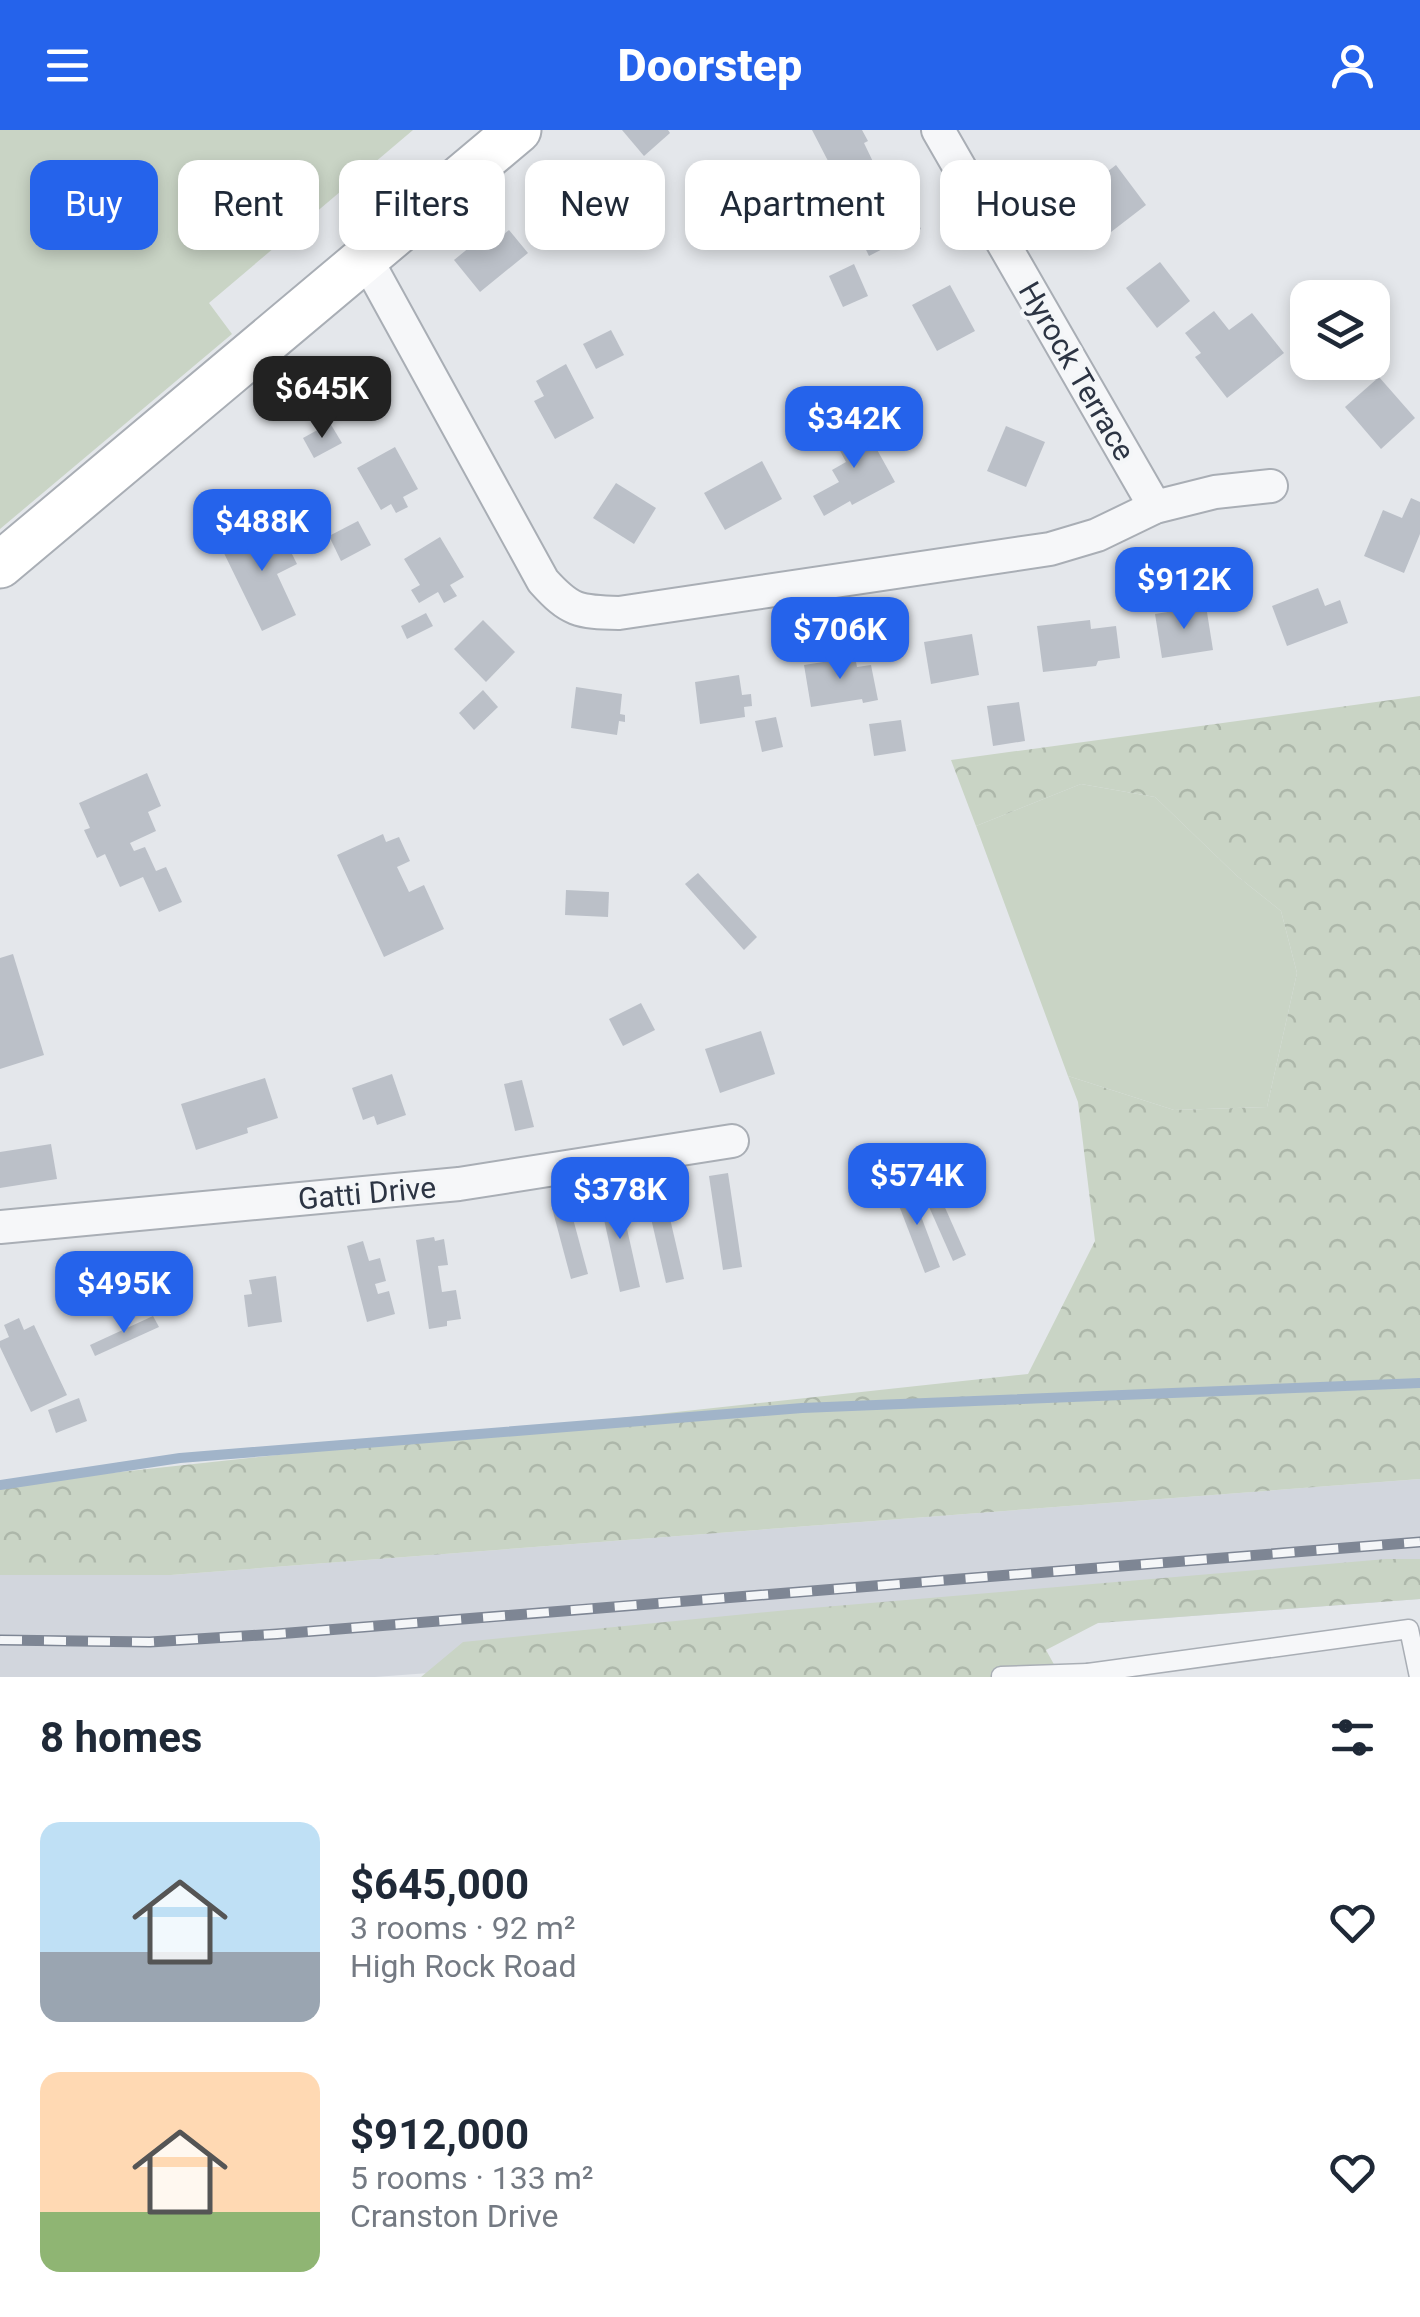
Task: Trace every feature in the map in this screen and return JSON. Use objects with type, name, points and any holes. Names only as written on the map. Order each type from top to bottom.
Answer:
[{"type":"main road","points":[[0,566],[518,130]]},
{"type":"street","name":"Hyrock Terrace","points":[[938,130],[1156,507]]},
{"type":"street","points":[[365,258],[543,580],[564,604],[582,612],[619,613],[1050,550],[1097,535],[1156,507],[1215,492],[1271,486]]},
{"type":"street","name":"Gatti Drive","points":[[0,1227],[459,1184],[732,1141]]},
{"type":"lane","points":[[1001,1676],[1088,1675],[1409,1629],[1418,1666]]},
{"type":"shaded area","points":[[1420,1479],[1420,1599],[375,1677],[0,1677],[0,1575],[171,1575]]},
{"type":"green space","points":[[0,130],[413,130],[378,160],[339,160],[339,193],[319,210],[319,160],[178,160],[178,250],[271,250],[209,303],[232,334],[0,529]]},
{"type":"green space","points":[[1420,696],[1420,1479],[171,1575],[0,1575],[0,1485],[1028,1374],[1095,1241],[1078,1102],[1068,1076],[1174,1110],[1267,1107],[1297,973],[1281,911],[1237,876],[1155,797],[1081,784],[976,826],[951,760]]},
{"type":"green space","points":[[1081,784],[1155,797],[1237,876],[1281,911],[1297,973],[1267,1107],[1174,1110],[1068,1076],[976,826]]},
{"type":"green space","points":[[1420,1559],[1420,1599],[1098,1623],[1046,1650],[1061,1677],[421,1677],[463,1642]]},
{"type":"building","points":[[622,130],[668,130],[670,133],[644,156]]},
{"type":"building","points":[[812,130],[862,130],[872,160],[828,160]]},
{"type":"building","points":[[1116,165],[1146,205],[1111,232],[1111,169]]},
{"type":"building","points":[[509,230],[528,253],[480,292],[454,260],[466,250],[505,250],[505,233]]},
{"type":"building","points":[[1160,262],[1190,301],[1157,328],[1126,288]]},
{"type":"building","points":[[854,264],[868,296],[843,307],[829,276]]},
{"type":"building","points":[[950,285],[975,331],[937,351],[912,305]]},
{"type":"building","points":[[1214,311],[1229,330],[1252,313],[1284,353],[1227,398],[1195,357],[1201,353],[1185,333]]},
{"type":"building","points":[[611,330],[624,355],[596,369],[583,344]]},
{"type":"building","points":[[341,360],[362,399],[325,419],[321,410],[303,420],[294,403],[311,393],[304,379]]},
{"type":"building","points":[[566,364],[594,418],[555,439],[534,401],[544,396],[536,381]]},
{"type":"building","points":[[1376,380],[1382,380],[1415,418],[1381,449],[1345,407]]},
{"type":"building","points":[[854,419],[895,482],[824,516],[813,496],[839,482],[832,470],[846,462],[830,432]]},
{"type":"building","points":[[330,423],[342,443],[314,458],[303,438]]},
{"type":"building","points":[[1006,426],[1045,442],[1026,487],[987,471]]},
{"type":"building","points":[[395,447],[418,489],[403,497],[408,507],[396,513],[391,504],[381,510],[357,468]]},
{"type":"building","points":[[762,461],[782,499],[725,530],[704,493]]},
{"type":"building","points":[[616,483],[656,508],[634,544],[593,518]]},
{"type":"building","points":[[1411,498],[1420,502],[1420,534],[1404,573],[1364,556],[1383,510],[1402,518]]},
{"type":"building","points":[[358,521],[371,545],[341,561],[329,536]]},
{"type":"building","points":[[261,526],[266,537],[280,530],[297,564],[277,574],[296,615],[262,631],[220,545]]},
{"type":"building","points":[[440,537],[464,577],[450,585],[457,596],[444,603],[438,592],[419,603],[411,590],[420,585],[404,559]]},
{"type":"building","points":[[1318,588],[1325,606],[1340,600],[1348,623],[1287,646],[1272,606]]},
{"type":"building","points":[[1206,606],[1213,650],[1162,658],[1155,614]]},
{"type":"building","points":[[426,613],[433,626],[407,639],[401,626]]},
{"type":"building","points":[[483,620],[515,652],[486,682],[454,649]]},
{"type":"building","points":[[1090,620],[1091,629],[1116,626],[1120,658],[1098,661],[1096,666],[1043,672],[1037,626]]},
{"type":"building","points":[[972,634],[979,675],[931,684],[924,642]]},
{"type":"building","points":[[855,657],[857,667],[871,665],[878,700],[811,707],[804,665]]},
{"type":"building","points":[[739,675],[742,695],[751,694],[752,706],[744,707],[745,717],[700,724],[695,682]]},
{"type":"building","points":[[576,687],[622,694],[620,714],[625,715],[625,722],[619,721],[617,735],[571,728]]},
{"type":"building","points":[[483,690],[498,707],[474,730],[459,713]]},
{"type":"building","points":[[1019,702],[1025,741],[993,746],[987,706]]},
{"type":"building","points":[[776,717],[783,747],[762,752],[755,721]]},
{"type":"building","points":[[901,720],[906,751],[874,756],[869,724]]},
{"type":"building","points":[[147,773],[161,806],[148,812],[156,831],[130,843],[134,851],[145,847],[156,871],[166,867],[182,902],[159,912],[143,877],[120,887],[105,854],[97,858],[84,830],[90,828],[79,803]]},
{"type":"building","points":[[383,834],[386,842],[399,837],[410,861],[397,867],[409,892],[424,885],[444,929],[384,957],[337,855]]},
{"type":"building","points":[[698,873],[757,937],[744,950],[685,884]]},
{"type":"building","points":[[566,890],[609,892],[608,917],[565,915]]},
{"type":"building","points":[[13,954],[44,1055],[0,1069],[0,958]]},
{"type":"building","points":[[641,1003],[655,1030],[623,1046],[609,1019]]},
{"type":"building","points":[[761,1031],[775,1074],[720,1093],[705,1049]]},
{"type":"building","points":[[392,1074],[406,1115],[377,1125],[374,1116],[363,1120],[352,1088]]},
{"type":"building","points":[[265,1078],[278,1118],[247,1128],[248,1133],[196,1150],[181,1104]]},
{"type":"building","points":[[522,1080],[534,1127],[515,1131],[504,1084]]},
{"type":"building","points":[[51,1144],[57,1179],[0,1188],[0,1152]]},
{"type":"building","points":[[728,1173],[742,1267],[723,1270],[709,1176]]},
{"type":"building","points":[[662,1184],[684,1279],[666,1283],[644,1188]]},
{"type":"building","points":[[909,1184],[940,1267],[925,1273],[893,1190]]},
{"type":"building","points":[[619,1193],[640,1287],[620,1292],[599,1197]]},
{"type":"building","points":[[939,1194],[966,1255],[953,1261],[926,1200]]},
{"type":"building","points":[[569,1204],[588,1274],[571,1279],[552,1208]]},
{"type":"building","points":[[434,1237],[435,1241],[444,1239],[448,1265],[438,1266],[442,1292],[456,1290],[461,1319],[429,1329],[416,1240]]},
{"type":"building","points":[[363,1241],[369,1261],[380,1258],[386,1281],[375,1284],[378,1294],[389,1291],[395,1314],[367,1322],[347,1246]]},
{"type":"building","points":[[276,1276],[282,1322],[248,1327],[244,1295],[252,1294],[249,1280]]},
{"type":"building","points":[[153,1316],[159,1327],[95,1356],[90,1345]]},
{"type":"building","points":[[19,1318],[24,1330],[34,1325],[67,1395],[31,1412],[0,1347],[0,1341],[9,1337],[4,1325]]},
{"type":"building","points":[[79,1398],[87,1421],[56,1433],[48,1410]]},
{"type":"waterway","points":[[0,1485],[180,1458],[802,1408],[1420,1383]]},
{"type":"railway","points":[[0,1640],[150,1642],[277,1634],[1420,1542]]}]
